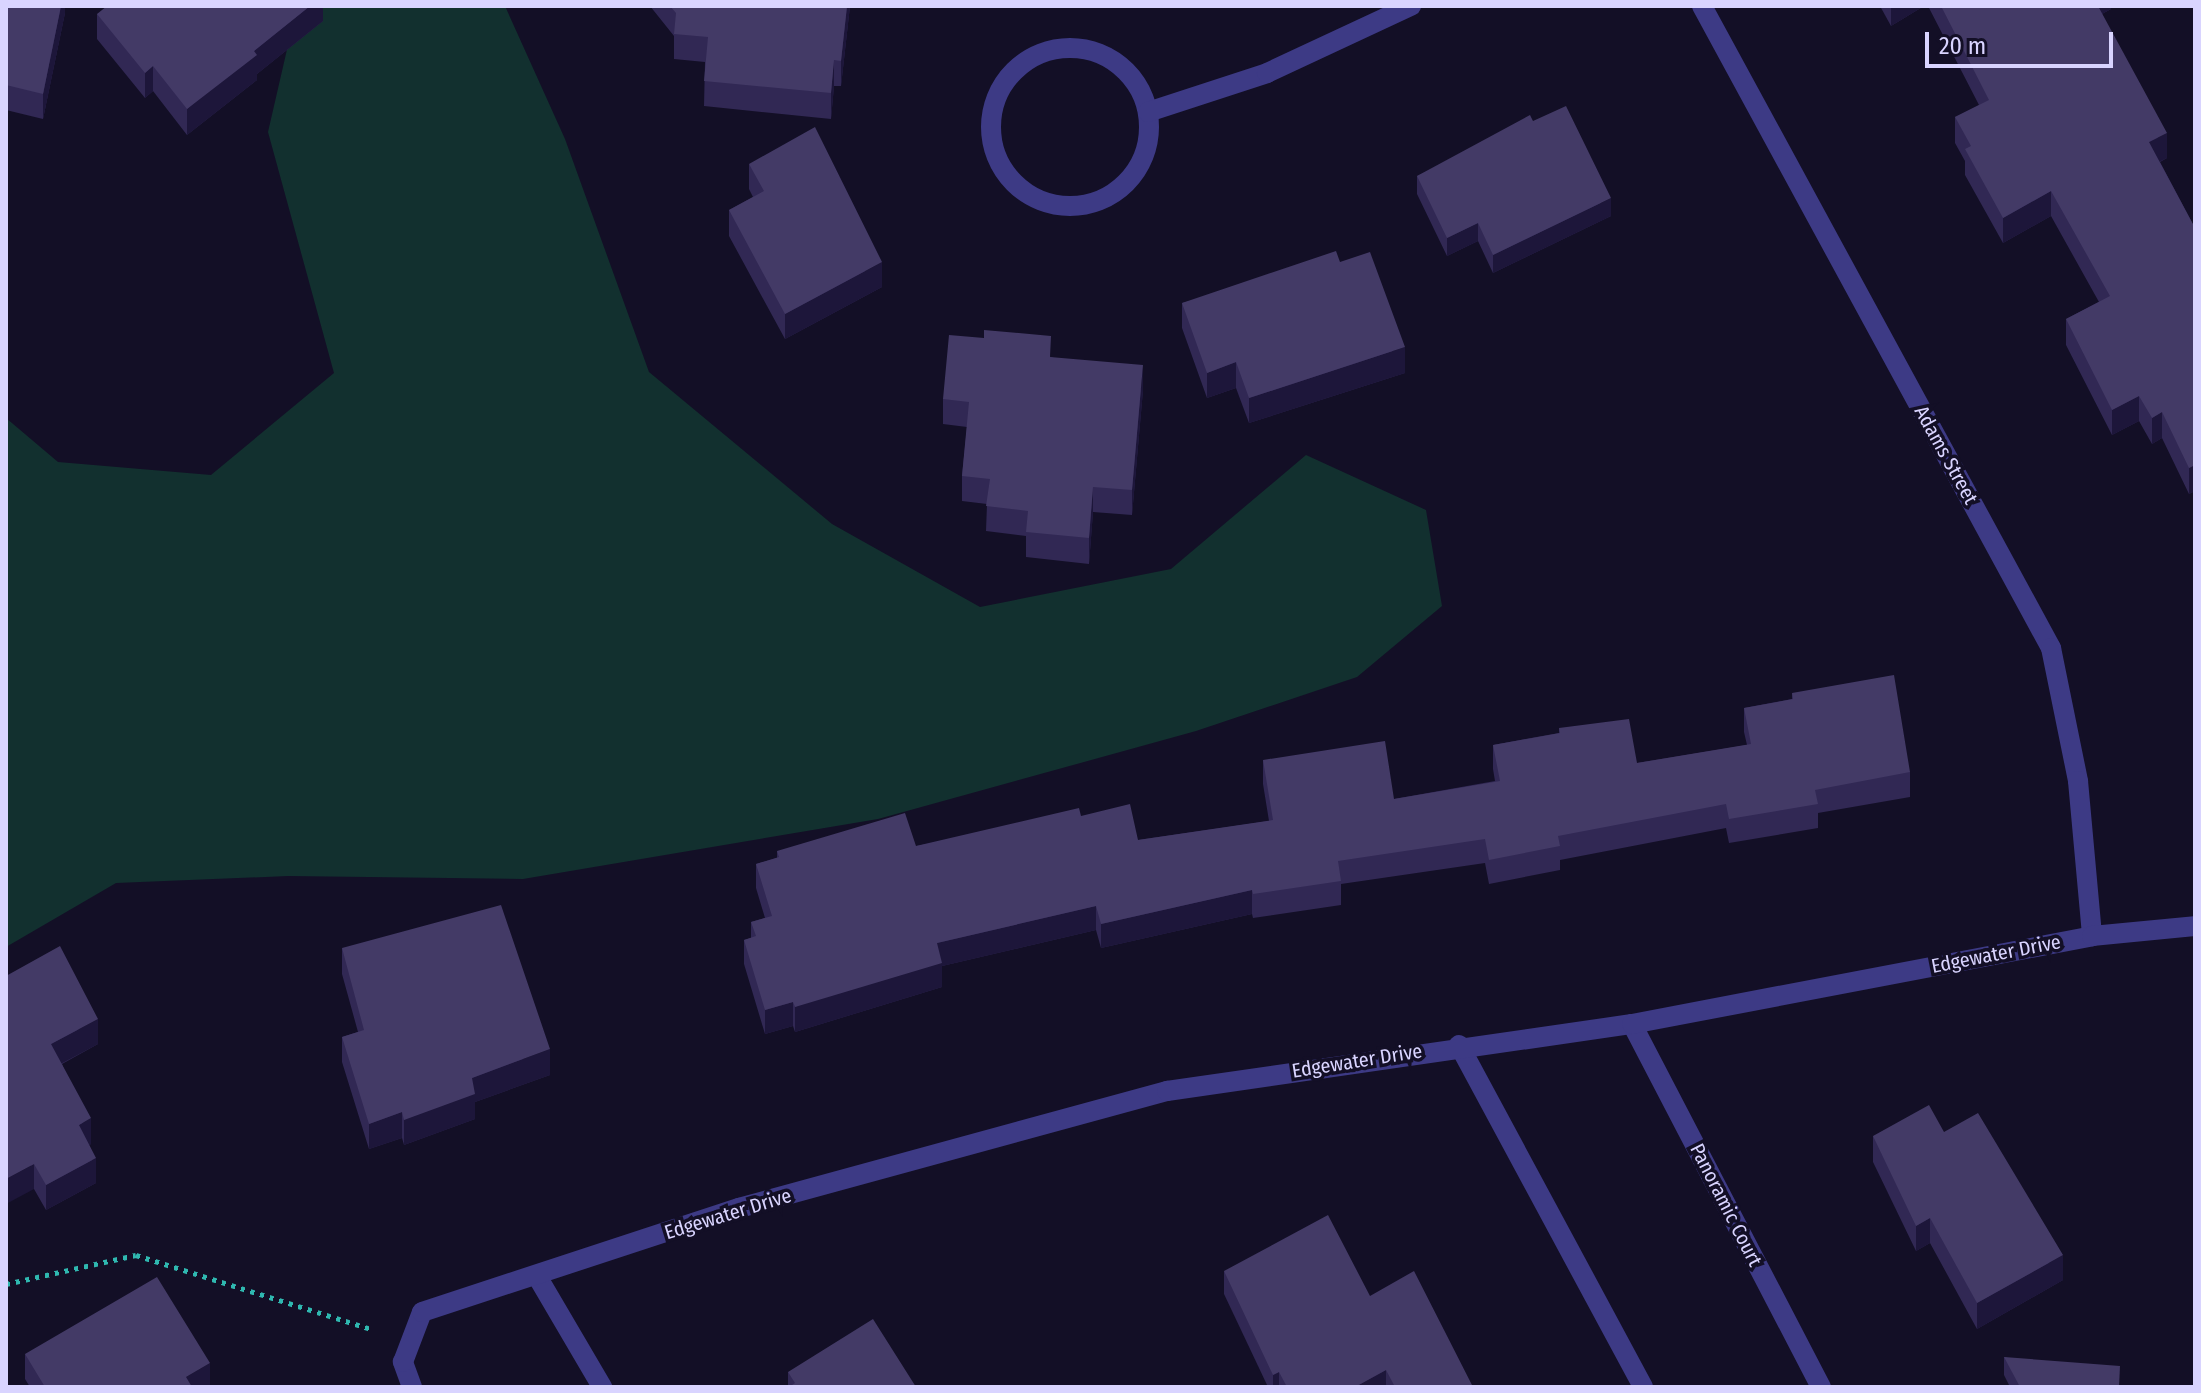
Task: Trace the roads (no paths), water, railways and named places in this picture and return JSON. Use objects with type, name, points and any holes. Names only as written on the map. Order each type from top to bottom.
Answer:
[{"type":"street","points":[[1148,112],[1267,73],[1411,6]]},
{"type":"street","name":"Adams Street","points":[[1702,6],[2051,648],[2078,781],[2092,936]]},
{"type":"street","points":[[1055,49],[1104,55],[1124,69],[1148,112],[1149,139],[1140,165],[1123,187],[1100,201],[1073,206],[1046,203],[1023,190],[1004,170],[993,145],[998,95],[1011,74],[1055,49]]},
{"type":"street","name":"Edgewater Drive","points":[[412,1387],[403,1362],[422,1312],[739,1208],[1167,1091],[1459,1045],[1632,1024],[2092,936],[2195,926]]},
{"type":"street","name":"Panoramic Court","points":[[1632,1024],[1821,1387]]},
{"type":"street","points":[[1459,1045],[1643,1387]]},
{"type":"street","points":[[537,1276],[602,1387]]}]
